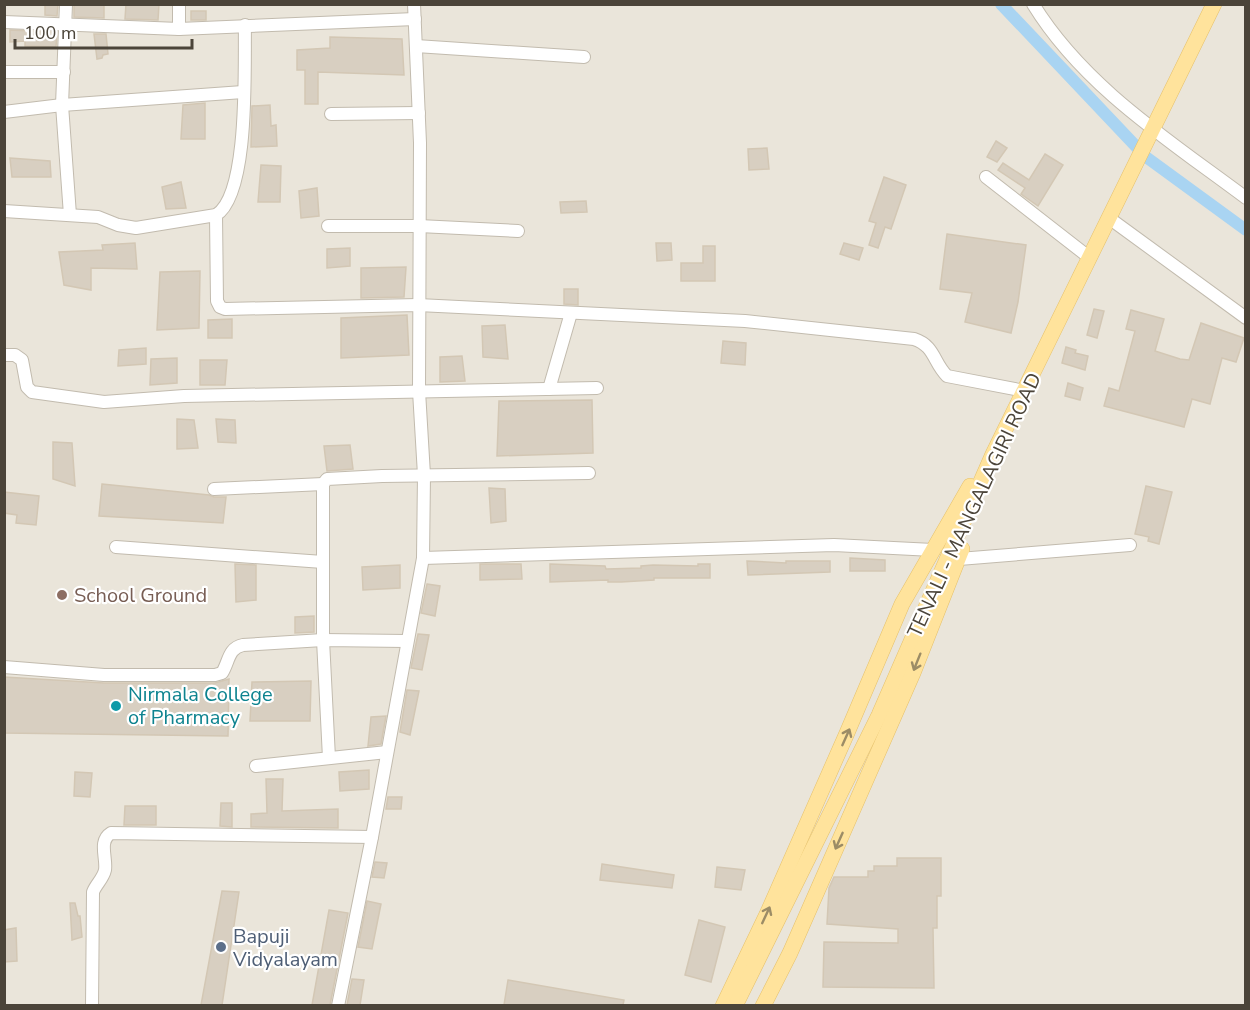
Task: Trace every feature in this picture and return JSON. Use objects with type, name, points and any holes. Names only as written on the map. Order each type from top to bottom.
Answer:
[{"type":"main road","name":"TENALI - MANGALAGIRI ROAD","points":[[735,1005],[879,716],[993,454],[1026,391],[1214,4]]},
{"type":"main road","points":[[723,1005],[819,796],[902,604],[978,471],[1007,427]]},
{"type":"main road","points":[[764,1005],[790,953],[913,673],[959,558],[1007,427]]},
{"type":"street","points":[[66,4],[62,105],[70,215]]},
{"type":"street","points":[[179,4],[179,29]]},
{"type":"street","points":[[338,1005],[372,837],[423,558],[424,475],[419,392],[418,305],[419,113],[414,4]]},
{"type":"street","points":[[1033,4],[1047,27],[1066,49],[1129,111],[1245,198]]},
{"type":"street","points":[[4,22],[179,29],[415,19]]},
{"type":"street","points":[[4,212],[98,217],[118,225],[136,228],[216,215],[228,204],[241,159],[245,25]]},
{"type":"street","points":[[416,46],[584,57]]},
{"type":"street","points":[[4,72],[64,72]]},
{"type":"street","points":[[4,112],[62,105],[243,92]]},
{"type":"street","points":[[331,114],[419,113]]},
{"type":"street","points":[[986,177],[1090,258]]},
{"type":"street","points":[[216,215],[217,301],[220,307],[225,309],[418,305],[745,321],[914,339],[922,341],[931,350],[947,376],[1026,391]]},
{"type":"street","points":[[1109,218],[1245,318]]},
{"type":"street","points":[[328,226],[419,226],[518,231]]},
{"type":"street","points":[[549,389],[572,313]]},
{"type":"street","points":[[4,355],[15,355],[22,360],[26,383],[32,392],[104,402],[184,396],[597,388]]},
{"type":"street","points":[[214,489],[323,483],[327,479],[589,473]]},
{"type":"street","points":[[323,483],[323,640],[329,758]]},
{"type":"street","points":[[423,558],[834,545],[933,550]]},
{"type":"street","points":[[959,558],[1130,545]]},
{"type":"street","points":[[116,547],[323,562]]},
{"type":"street","points":[[4,667],[104,675],[215,675],[222,673],[231,652],[236,647],[323,640],[406,641]]},
{"type":"street","points":[[256,766],[387,752]]},
{"type":"street","points":[[92,1005],[93,892],[105,871],[104,842],[106,836],[111,834],[372,837]]},
{"type":"shaded area","points":[[5,5],[1245,5],[1245,1005],[5,1005]]},
{"type":"building","points":[[45,4],[58,4],[57,16],[45,15]]},
{"type":"building","points":[[74,4],[104,4],[104,18],[74,17]]},
{"type":"building","points":[[126,4],[159,4],[158,20],[125,19]]},
{"type":"building","points":[[191,11],[206,11],[206,20],[191,20]]},
{"type":"building","points":[[10,30],[57,32],[56,47],[25,46],[25,41],[10,42]]},
{"type":"building","points":[[94,34],[106,34],[108,54],[103,55],[102,58],[97,59]]},
{"type":"building","points":[[330,37],[402,39],[404,75],[318,72],[318,104],[305,104],[305,70],[297,70],[297,50],[330,48]]},
{"type":"building","points":[[205,103],[205,139],[181,139],[183,105]]},
{"type":"building","points":[[270,105],[271,126],[276,125],[277,146],[251,147],[252,106]]},
{"type":"building","points":[[996,141],[1007,148],[997,162],[987,157]]},
{"type":"building","points":[[767,148],[769,169],[749,170],[748,149]]},
{"type":"building","points":[[1045,154],[1063,165],[1038,206],[1021,194],[1025,188],[998,170],[1003,163],[1029,180]]},
{"type":"building","points":[[10,158],[50,161],[51,177],[12,177]]},
{"type":"building","points":[[261,165],[281,166],[280,202],[258,202]]},
{"type":"building","points":[[884,177],[906,185],[891,229],[885,227],[878,248],[869,245],[876,223],[869,221]]},
{"type":"building","points":[[181,182],[186,208],[166,209],[162,187]]},
{"type":"building","points":[[317,188],[319,216],[301,218],[299,191]]},
{"type":"building","points":[[586,201],[587,212],[561,213],[560,202]]},
{"type":"building","points":[[947,234],[1026,245],[1011,333],[965,322],[972,293],[940,289]]},
{"type":"building","points":[[135,243],[137,269],[91,268],[91,290],[64,285],[59,252],[103,250],[102,245]]},
{"type":"building","points":[[656,243],[671,243],[672,260],[657,261]]},
{"type":"building","points":[[844,243],[863,248],[859,260],[840,254]]},
{"type":"building","points":[[703,246],[715,246],[715,281],[681,281],[681,263],[703,263]]},
{"type":"building","points":[[350,248],[350,266],[327,268],[327,249]]},
{"type":"building","points":[[406,267],[404,297],[361,298],[361,268]]},
{"type":"building","points":[[200,271],[199,328],[157,330],[160,272]]},
{"type":"building","points":[[564,289],[578,289],[578,305],[564,304]]},
{"type":"building","points":[[1094,309],[1104,311],[1097,338],[1087,335]]},
{"type":"building","points":[[1131,310],[1164,319],[1155,351],[1180,359],[1189,360],[1201,323],[1244,338],[1236,362],[1222,358],[1210,404],[1192,399],[1184,427],[1104,406],[1109,388],[1119,391],[1135,331],[1126,329]]},
{"type":"building","points":[[407,315],[409,355],[341,358],[341,318]]},
{"type":"building","points":[[232,319],[232,338],[208,338],[208,320]]},
{"type":"building","points":[[505,325],[508,359],[483,357],[482,326]]},
{"type":"building","points":[[723,341],[746,343],[745,365],[721,363]]},
{"type":"building","points":[[1066,347],[1076,350],[1075,353],[1088,356],[1085,370],[1062,363]]},
{"type":"building","points":[[146,348],[146,364],[118,366],[119,350]]},
{"type":"building","points":[[462,356],[465,381],[440,382],[440,357]]},
{"type":"building","points":[[177,358],[177,383],[150,385],[151,359]]},
{"type":"building","points":[[200,360],[227,360],[225,385],[200,385]]},
{"type":"building","points":[[1068,383],[1083,388],[1080,400],[1065,396]]},
{"type":"building","points":[[592,400],[593,453],[497,456],[499,401]]},
{"type":"building","points":[[177,419],[194,420],[198,448],[177,449]]},
{"type":"building","points":[[216,419],[235,420],[236,443],[218,442]]},
{"type":"building","points":[[53,442],[72,443],[75,486],[53,479]]},
{"type":"building","points":[[350,445],[353,469],[327,471],[324,446]]},
{"type":"building","points":[[102,484],[226,497],[223,523],[99,516]]},
{"type":"building","points":[[1146,486],[1172,492],[1159,544],[1148,541],[1149,537],[1135,534]]},
{"type":"building","points":[[489,488],[505,489],[506,521],[491,523]]},
{"type":"building","points":[[4,492],[39,496],[36,525],[16,523],[17,515],[4,513]]},
{"type":"building","points":[[850,558],[885,560],[885,571],[850,571]]},
{"type":"building","points":[[747,561],[786,563],[786,561],[830,561],[830,572],[748,575]]},
{"type":"building","points":[[235,564],[256,565],[256,600],[236,602]]},
{"type":"building","points":[[480,564],[521,564],[522,579],[480,580]]},
{"type":"building","points":[[550,564],[605,566],[606,569],[710,564],[710,578],[550,582]]},
{"type":"building","points":[[400,565],[400,588],[363,590],[362,567]]},
{"type":"building","points":[[427,584],[440,586],[435,616],[421,613]]},
{"type":"building","points":[[314,616],[314,632],[295,633],[295,617]]},
{"type":"building","points":[[418,634],[429,635],[422,670],[411,668]]},
{"type":"building","name":"Nirmala College of Pharmacy","points":[[4,677],[104,683],[215,683],[229,679],[228,736],[4,733]]},
{"type":"building","points":[[311,681],[310,721],[250,721],[252,682]]},
{"type":"building","points":[[407,690],[419,691],[410,735],[400,732]]},
{"type":"building","points":[[386,716],[381,744],[368,746],[371,717]]},
{"type":"building","points":[[369,770],[369,789],[340,791],[339,772]]},
{"type":"building","points":[[75,772],[92,773],[90,797],[74,796]]},
{"type":"building","points":[[266,779],[283,779],[282,811],[338,809],[338,828],[251,827],[251,814],[267,813]]},
{"type":"building","points":[[388,797],[402,797],[401,809],[386,809]]},
{"type":"building","points":[[221,803],[232,803],[232,827],[220,826]]},
{"type":"building","points":[[125,806],[156,806],[156,825],[124,825]]},
{"type":"building","points":[[897,858],[941,858],[941,896],[937,896],[937,928],[933,928],[934,988],[823,987],[824,942],[898,943],[898,929],[827,924],[829,888],[834,877],[868,877],[868,871],[874,871],[874,866],[897,866]]},
{"type":"building","points":[[375,862],[387,863],[384,878],[372,877]]},
{"type":"building","points":[[602,864],[674,875],[672,888],[600,880]]},
{"type":"building","points":[[717,867],[745,870],[741,890],[715,887]]},
{"type":"building","name":"Bapuji Vidyalayam","points":[[222,891],[239,892],[222,1005],[201,1005]]},
{"type":"building","points":[[367,901],[381,904],[372,949],[358,947]]},
{"type":"building","points":[[70,903],[75,903],[78,916],[80,916],[82,937],[72,940]]},
{"type":"building","points":[[329,910],[348,913],[330,1005],[312,1005]]},
{"type":"building","points":[[699,920],[725,927],[711,982],[685,975]]},
{"type":"building","points":[[16,928],[17,961],[4,962],[4,930]]},
{"type":"building","points":[[352,979],[364,980],[360,1005],[347,1005]]},
{"type":"building","points":[[508,980],[624,1000],[623,1005],[504,1005]]},
{"type":"waterway","points":[[1001,4],[1146,157],[1246,230]]},
{"type":"place","name":"School Ground","points":[[62,595]]},
{"type":"place","name":"Nirmala College of Pharmacy","points":[[116,706]]},
{"type":"place","name":"Bapuji Vidyalayam","points":[[221,947]]}]
